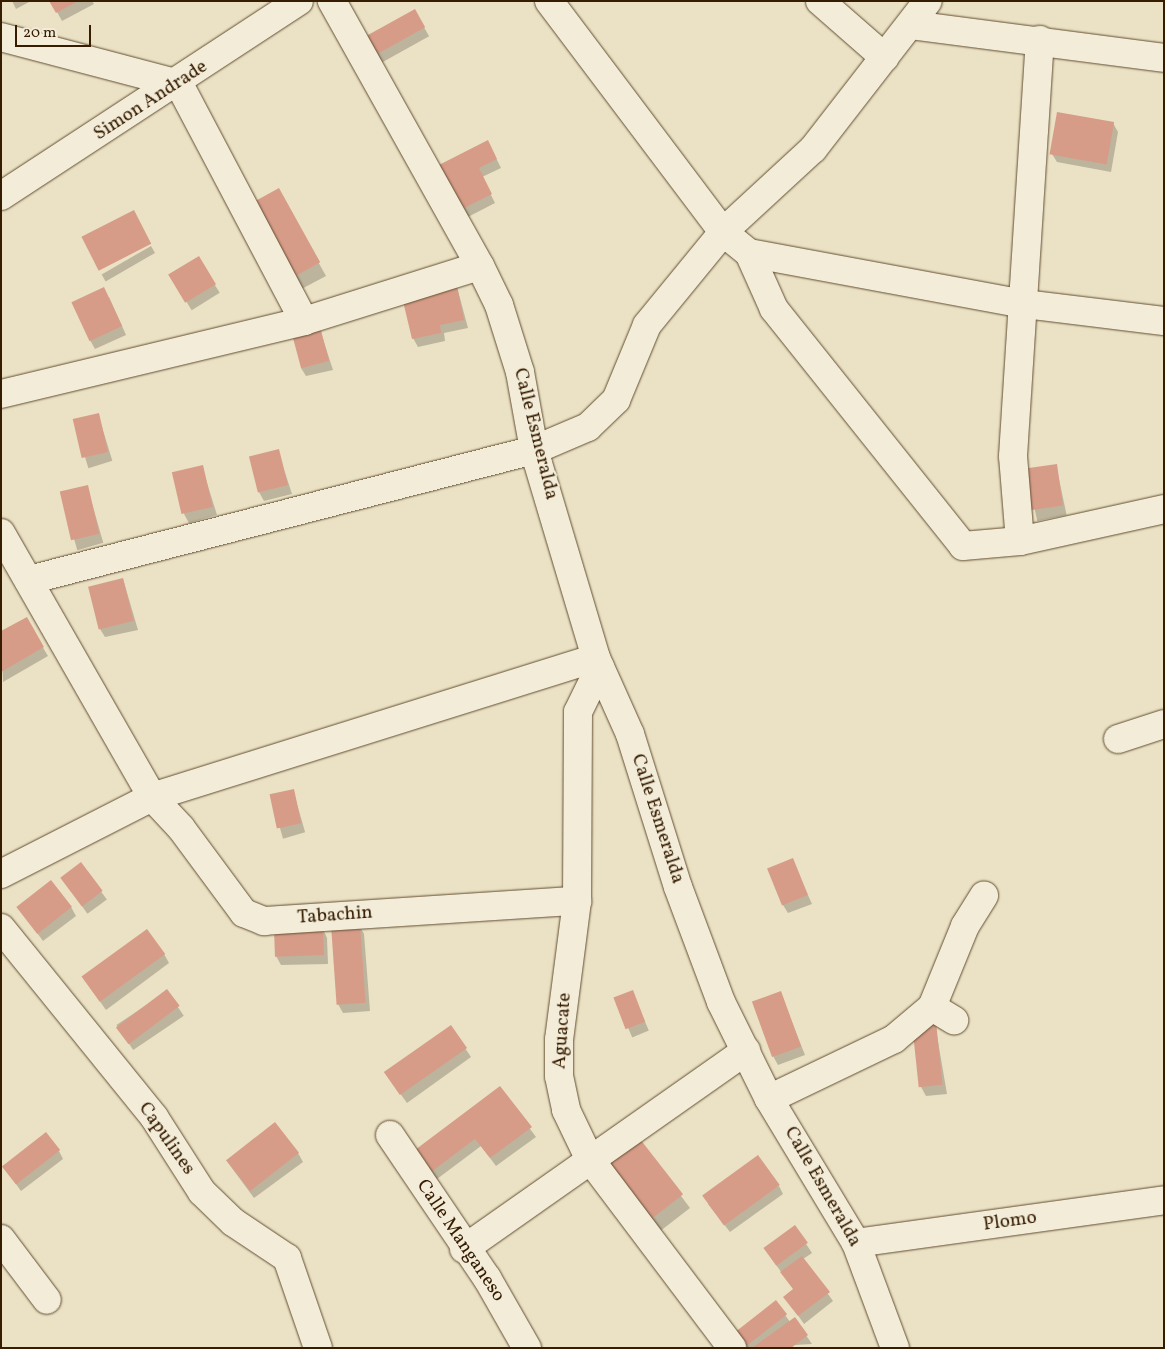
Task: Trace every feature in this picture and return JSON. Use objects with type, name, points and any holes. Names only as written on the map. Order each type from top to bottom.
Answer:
[{"type":"street","name":"Simon Andrade","points":[[1,196],[179,84],[299,1]]},
{"type":"street","name":"Calle Esmeralda","points":[[332,1],[480,266],[499,304],[520,372],[534,450],[598,663],[630,734],[678,887],[721,1002],[769,1099],[856,1243],[895,1348]]},
{"type":"street","points":[[549,1],[723,232],[749,253],[774,309],[963,546],[1020,541],[1164,509]]},
{"type":"street","points":[[820,1],[885,58]]},
{"type":"street","points":[[29,580],[534,450],[588,427],[616,400],[647,325],[723,232],[814,149],[928,1]]},
{"type":"street","points":[[911,25],[1040,40],[1164,58]]},
{"type":"street","points":[[1,38],[179,84],[304,321]]},
{"type":"street","points":[[1020,541],[1013,456],[1026,304],[1040,40]]},
{"type":"street","points":[[749,253],[1026,304],[1164,321]]},
{"type":"street","points":[[1,394],[304,321],[480,266]]},
{"type":"street","name":"Tabachin","points":[[4,546],[29,580],[152,797],[202,855],[233,904],[264,921],[577,901]]},
{"type":"street","points":[[1,874],[152,797],[598,663]]},
{"type":"street","name":"Aguacate","points":[[598,663],[578,712],[577,901],[559,1040],[559,1076],[566,1110],[589,1158],[732,1348]]},
{"type":"street","points":[[1118,739],[1164,724]]},
{"type":"street","points":[[769,1099],[943,1014],[965,926],[984,896]]},
{"type":"street","name":"Capulines","points":[[1,928],[154,1117],[202,1192],[233,1222],[287,1258],[318,1348]]},
{"type":"street","points":[[464,1249],[589,1158],[746,1051]]},
{"type":"street","name":"Calle Manganeso","points":[[390,1135],[464,1249],[487,1278],[527,1348]]},
{"type":"street","name":"Plomo","points":[[856,1243],[1164,1200]]},
{"type":"street","points":[[1,1239],[47,1300]]},
{"type":"building","points":[[49,1],[78,1],[56,13]]},
{"type":"building","points":[[415,9],[425,27],[373,56],[363,38]]},
{"type":"building","points":[[1057,112],[1114,122],[1107,164],[1050,154]]},
{"type":"building","points":[[488,140],[497,159],[479,168],[492,194],[458,211],[435,167]]},
{"type":"building","points":[[279,188],[320,262],[285,282],[244,207]]},
{"type":"building","points":[[134,210],[151,244],[99,271],[81,237]]},
{"type":"building","points":[[199,256],[216,284],[185,303],[168,275]]},
{"type":"building","points":[[457,286],[464,320],[440,325],[441,333],[412,339],[402,297]]},
{"type":"building","points":[[104,287],[122,326],[90,341],[71,302]]},
{"type":"building","points":[[319,323],[329,361],[301,368],[291,331]]},
{"type":"building","points":[[99,413],[108,452],[82,458],[73,419]]},
{"type":"building","points":[[279,449],[288,485],[258,492],[249,456]]},
{"type":"building","points":[[1057,464],[1063,506],[1031,510],[1025,468]]},
{"type":"building","points":[[203,465],[213,507],[181,514],[172,472]]},
{"type":"building","points":[[88,485],[99,534],[71,540],[60,492]]},
{"type":"building","points":[[123,578],[134,621],[99,629],[88,587]]},
{"type":"building","points":[[27,617],[44,647],[1,672],[1,631]]},
{"type":"building","points":[[294,789],[301,823],[277,828],[270,794]]},
{"type":"building","points":[[793,858],[808,895],[782,906],[767,868]]},
{"type":"building","points":[[81,862],[103,891],[82,906],[60,878]]},
{"type":"building","points":[[51,880],[72,907],[37,934],[16,907]]},
{"type":"building","points":[[360,924],[366,1003],[337,1005],[331,926]]},
{"type":"building","points":[[323,928],[324,955],[275,957],[274,930]]},
{"type":"building","points":[[147,929],[165,954],[100,1002],[81,977]]},
{"type":"building","points":[[167,989],[180,1006],[129,1044],[116,1028]]},
{"type":"building","points":[[633,990],[645,1022],[626,1029],[613,998]]},
{"type":"building","points":[[781,991],[801,1046],[772,1057],[752,1002]]},
{"type":"building","points":[[936,1022],[943,1085],[919,1087],[912,1025]]},
{"type":"building","points":[[451,1025],[467,1048],[400,1095],[384,1072]]},
{"type":"building","points":[[500,1086],[532,1127],[490,1158],[475,1139],[423,1178],[407,1156]]},
{"type":"building","points":[[275,1122],[299,1153],[250,1191],[226,1160]]},
{"type":"building","points":[[46,1132],[60,1150],[16,1185],[2,1166]]},
{"type":"building","points":[[640,1139],[683,1194],[651,1219],[608,1164]]},
{"type":"building","points":[[758,1155],[780,1185],[724,1225],[702,1196]]},
{"type":"building","points":[[795,1225],[808,1243],[776,1266],[763,1248]]},
{"type":"building","points":[[802,1256],[830,1292],[798,1316],[783,1297],[793,1289],[780,1272]]},
{"type":"building","points":[[776,1300],[787,1314],[745,1347],[734,1333]]},
{"type":"building","points":[[795,1317],[808,1335],[791,1348],[752,1348]]}]
